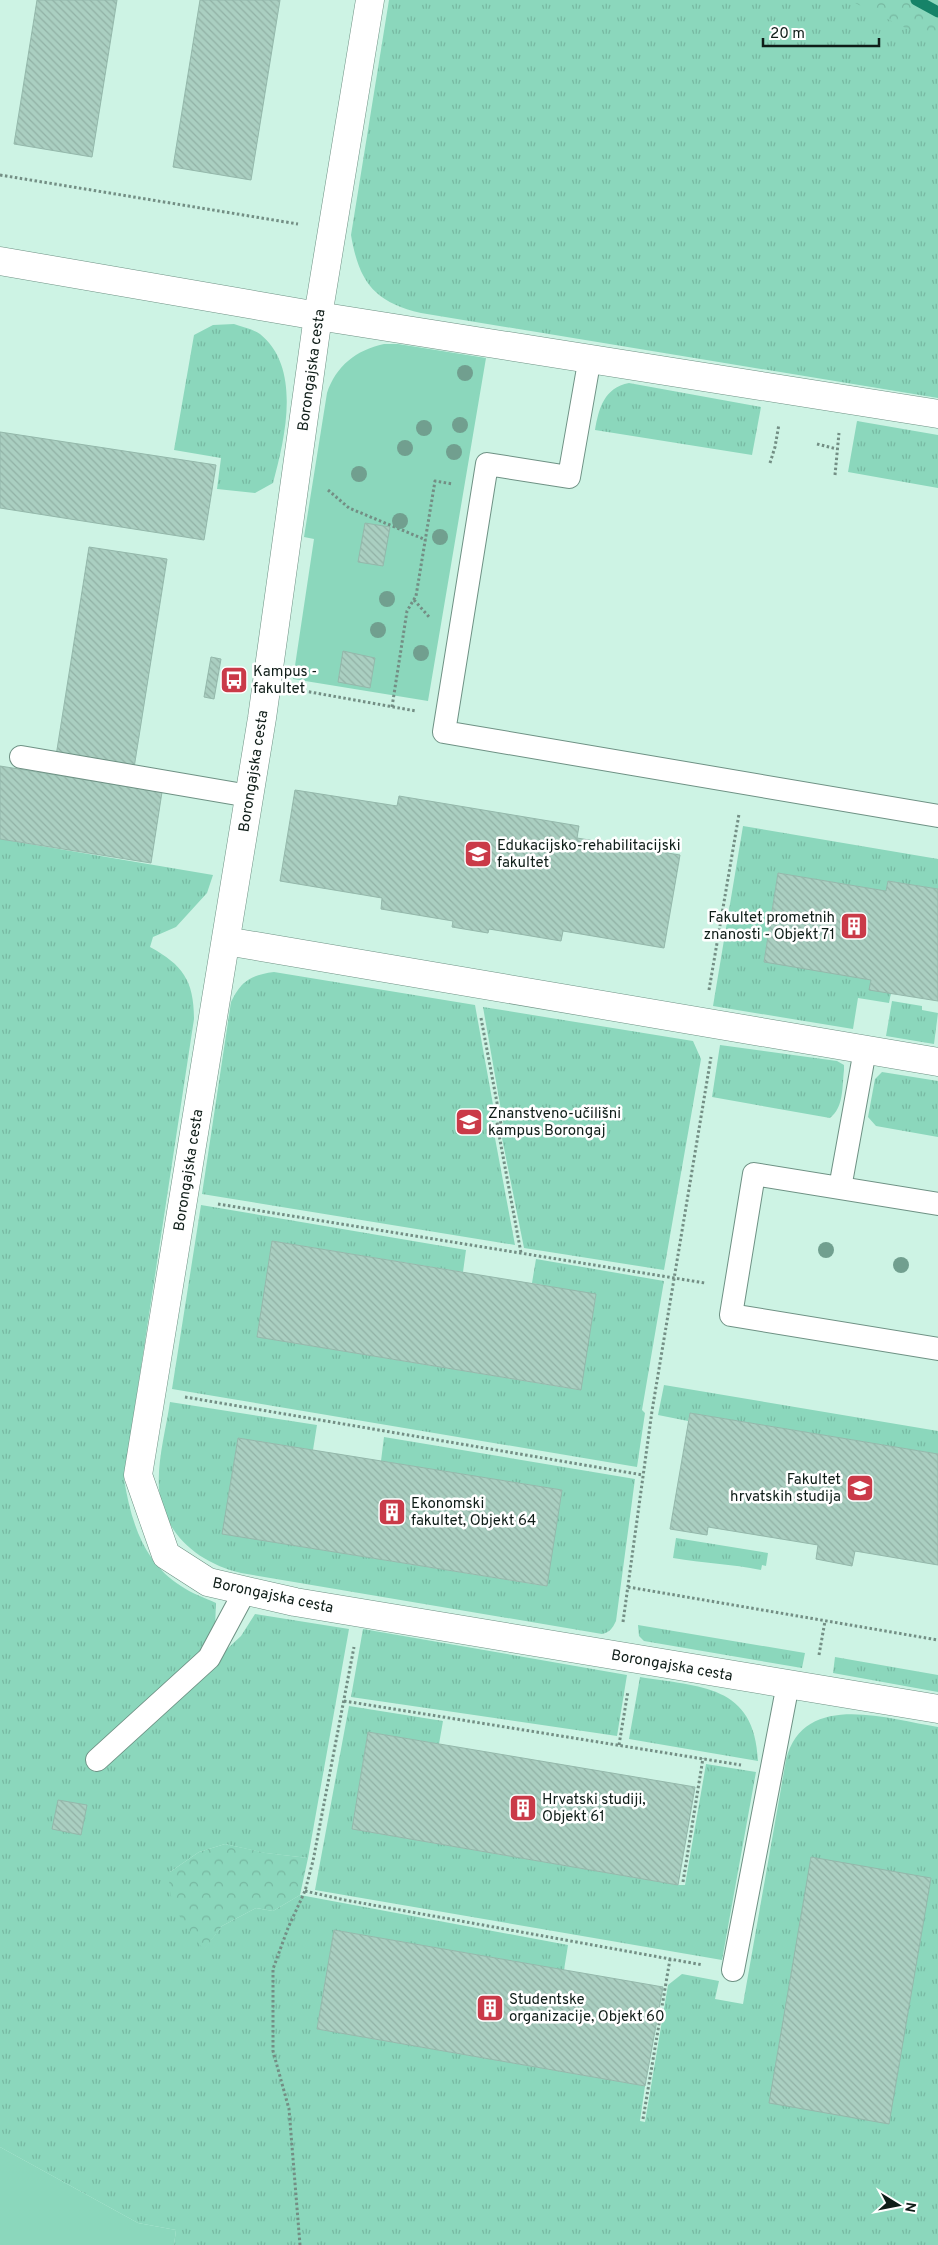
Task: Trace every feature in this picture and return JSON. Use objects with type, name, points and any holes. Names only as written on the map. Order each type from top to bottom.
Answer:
[{"type":"street","name":"Borongajska cesta","points":[[370,0],[318,316],[249,796],[138,1475],[166,1555],[208,1582],[295,1602],[938,1709]]},
{"type":"street","points":[[0,261],[318,316],[590,357],[938,414]]},
{"type":"street","points":[[226,941],[938,1062]]},
{"type":"lane","points":[[590,357],[569,477],[487,464],[444,732],[938,816]]},
{"type":"lane","points":[[21,757],[249,796]]},
{"type":"lane","points":[[840,1188],[865,1050]]},
{"type":"lane","points":[[938,1204],[754,1174],[731,1315],[938,1349]]},
{"type":"lane","points":[[97,1760],[209,1658],[245,1591]]},
{"type":"lane","points":[[733,1970],[788,1684]]},
{"type":"path","points":[[0,175],[302,224]]},
{"type":"path","points":[[770,463],[775,447],[780,415]]},
{"type":"path","points":[[835,475],[841,426]]},
{"type":"path","points":[[817,444],[837,449]]},
{"type":"path","points":[[297,464],[349,508],[426,540]]},
{"type":"path","points":[[392,706],[407,611],[416,596],[435,481],[483,489]]},
{"type":"path","points":[[296,689],[446,716]]},
{"type":"path","points":[[622,1626],[745,784]]},
{"type":"path","points":[[475,983],[500,1124],[496,1124],[520,1253]]},
{"type":"path","points":[[184,1199],[736,1287]]},
{"type":"path","points":[[152,1392],[643,1475]]},
{"type":"path","points":[[628,1587],[938,1640]]},
{"type":"path","points":[[300,2245],[290,2109],[273,2052],[273,1969],[288,1928],[305,1891],[313,1861],[360,1612]]},
{"type":"path","points":[[619,1745],[629,1684]]},
{"type":"path","points":[[344,1701],[771,1770]]},
{"type":"path","points":[[683,1882],[703,1758]]},
{"type":"path","points":[[305,1891],[345,1900],[733,1970]]},
{"type":"path","points":[[643,2120],[670,1959]]},
{"type":"green space","points":[[389,0],[938,0],[938,398],[421,313],[391,303],[380,296],[371,288],[364,277],[354,251],[351,235]]},
{"type":"green space","points":[[849,0],[938,0],[938,44]]},
{"type":"green space","points":[[234,324],[257,332],[273,348],[281,365],[286,384],[285,425],[273,483],[255,493],[217,489],[221,458],[174,450],[194,335],[213,325]]},
{"type":"green space","points":[[384,344],[398,344],[486,358],[428,701],[293,679],[314,539],[304,537],[327,393],[336,375],[348,361],[365,350]]},
{"type":"green space","points":[[629,383],[761,407],[752,455],[595,430],[598,414],[608,394],[614,389]]},
{"type":"green space","points":[[857,421],[938,435],[938,488],[848,472]]},
{"type":"green space","points":[[743,826],[938,859],[938,889],[888,881],[886,891],[778,873],[764,961],[871,980],[891,993],[889,1003],[858,998],[853,1029],[713,1006]]},
{"type":"green space","points":[[0,839],[213,875],[207,893],[176,927],[153,937],[150,947],[171,960],[189,984],[192,994],[194,1019],[124,1479],[135,1525],[148,1553],[168,1576],[181,1586],[216,1603],[215,1628],[202,1651],[90,1755],[94,1772],[241,1636],[255,1614],[349,1629],[308,1858],[265,1853],[225,1844],[199,1852],[170,1872],[204,1949],[222,1926],[256,1908],[273,1911],[300,1895],[568,1945],[564,1970],[334,1930],[317,2029],[645,2086],[640,2121],[645,2122],[668,1985],[682,1974],[719,1981],[715,1999],[743,2004],[786,1760],[795,1738],[810,1724],[828,1717],[850,1714],[872,1715],[938,1727],[938,2245],[174,2245],[176,2230],[138,2223],[0,2147]]},
{"type":"green space","points":[[274,972],[475,1005],[496,1121],[492,1122],[515,1245],[202,1194],[231,1002],[239,989],[248,980],[259,975]]},
{"type":"green space","points":[[892,1001],[922,1006],[922,1010],[938,1013],[934,1044],[886,1036]]},
{"type":"green space","points":[[483,1007],[693,1041],[701,1059],[664,1270],[524,1248],[500,1128],[504,1127]]},
{"type":"green space","points":[[720,1045],[837,1061],[844,1065],[842,1096],[838,1108],[830,1118],[712,1097]]},
{"type":"green space","points":[[882,1072],[938,1081],[938,1137],[876,1126],[868,1117],[875,1079]]},
{"type":"green space","points":[[201,1205],[466,1250],[463,1272],[272,1241],[257,1337],[580,1390],[596,1295],[532,1283],[536,1259],[664,1281],[642,1410],[645,1413],[637,1467],[172,1389]]},
{"type":"green space","points":[[664,1385],[938,1431],[938,1454],[690,1413],[688,1421],[658,1415]]},
{"type":"green space","points":[[170,1402],[317,1425],[313,1450],[238,1438],[223,1534],[546,1586],[562,1490],[381,1461],[384,1437],[635,1479],[616,1621],[610,1630],[602,1634],[241,1573],[211,1562],[186,1545],[168,1520],[162,1505],[159,1489],[159,1467]]},
{"type":"green space","points":[[676,1538],[768,1553],[766,1566],[762,1565],[761,1570],[673,1558]]},
{"type":"green space","points":[[638,1625],[805,1653],[802,1668],[644,1641],[639,1636]]},
{"type":"green space","points":[[363,1629],[627,1675],[617,1736],[351,1697]]},
{"type":"green space","points":[[835,1657],[938,1675],[938,1692],[833,1673]]},
{"type":"green space","points":[[640,1677],[703,1688],[720,1694],[735,1703],[747,1717],[755,1736],[758,1761],[629,1739]]},
{"type":"green space","points":[[349,1706],[443,1721],[439,1744],[368,1732],[352,1829],[678,1885],[685,1885],[706,1764],[756,1772],[722,1960],[315,1890]]},
{"type":"green space","points":[[225,1844],[266,1853],[308,1858],[300,1895],[273,1911],[256,1908],[222,1926],[204,1950],[178,1914],[171,1894],[170,1872],[199,1852]]},
{"type":"green space","points":[[0,2147],[138,2223],[176,2230],[174,2245],[0,2245]]},
{"type":"building","points":[[37,0],[117,0],[92,157],[14,144]]},
{"type":"building","points":[[200,0],[280,0],[251,180],[173,167]]},
{"type":"building","points":[[0,432],[216,465],[204,540],[0,508]]},
{"type":"building","points":[[365,523],[390,527],[383,566],[358,562]]},
{"type":"building","points":[[89,547],[167,559],[134,768],[56,756]]},
{"type":"building","points":[[343,651],[375,658],[370,688],[338,682]]},
{"type":"building","points":[[211,657],[221,659],[214,699],[204,697]]},
{"type":"building","points":[[0,766],[162,792],[151,863],[0,839]]},
{"type":"building","points":[[295,790],[397,806],[399,796],[579,826],[577,838],[680,855],[664,948],[563,931],[561,941],[489,929],[488,933],[452,927],[453,921],[381,909],[382,898],[280,881]]},
{"type":"building","name":"Fakultet prometnih znanosti - Objekt 71","points":[[778,873],[886,891],[888,881],[938,889],[938,1001],[869,990],[871,980],[764,962]]},
{"type":"building","points":[[272,1241],[596,1294],[581,1390],[257,1337]]},
{"type":"building","points":[[690,1413],[938,1454],[938,1565],[855,1551],[852,1566],[816,1559],[818,1545],[708,1527],[707,1535],[670,1529]]},
{"type":"building","name":"Ekonomski fakultet, Objekt 64","points":[[238,1438],[562,1490],[547,1586],[222,1534]]},
{"type":"building","name":"Hrvatski studiji, Objekt 61","points":[[368,1732],[695,1787],[678,1885],[352,1829]]},
{"type":"building","points":[[58,1800],[87,1805],[81,1835],[52,1829]]},
{"type":"building","points":[[811,1857],[931,1878],[889,2124],[769,2103]]},
{"type":"building","name":"Studentske organizacije, Objekt 60","points":[[334,1930],[663,1987],[645,2086],[317,2029]]},
{"type":"waterway","points":[[916,0],[938,12]]},
{"type":"place","name":"Kampus - fakultet","points":[[234,680]]},
{"type":"place","name":"Edukacijsko-rehabilitacijski fakultet","points":[[478,854]]},
{"type":"place","name":"Fakultet prometnih znanosti - Objekt 71","points":[[854,926]]},
{"type":"place","name":"Znanstveno-učilišni kampus Borongaj","points":[[469,1122]]},
{"type":"place","name":"Fakultet hrvatskih studija","points":[[860,1488]]},
{"type":"place","name":"Ekonomski fakultet, Objekt 64","points":[[392,1512]]},
{"type":"place","name":"Hrvatski studiji, Objekt 61","points":[[523,1808]]},
{"type":"place","name":"Studentske organizacije, Objekt 60","points":[[490,2008]]}]
